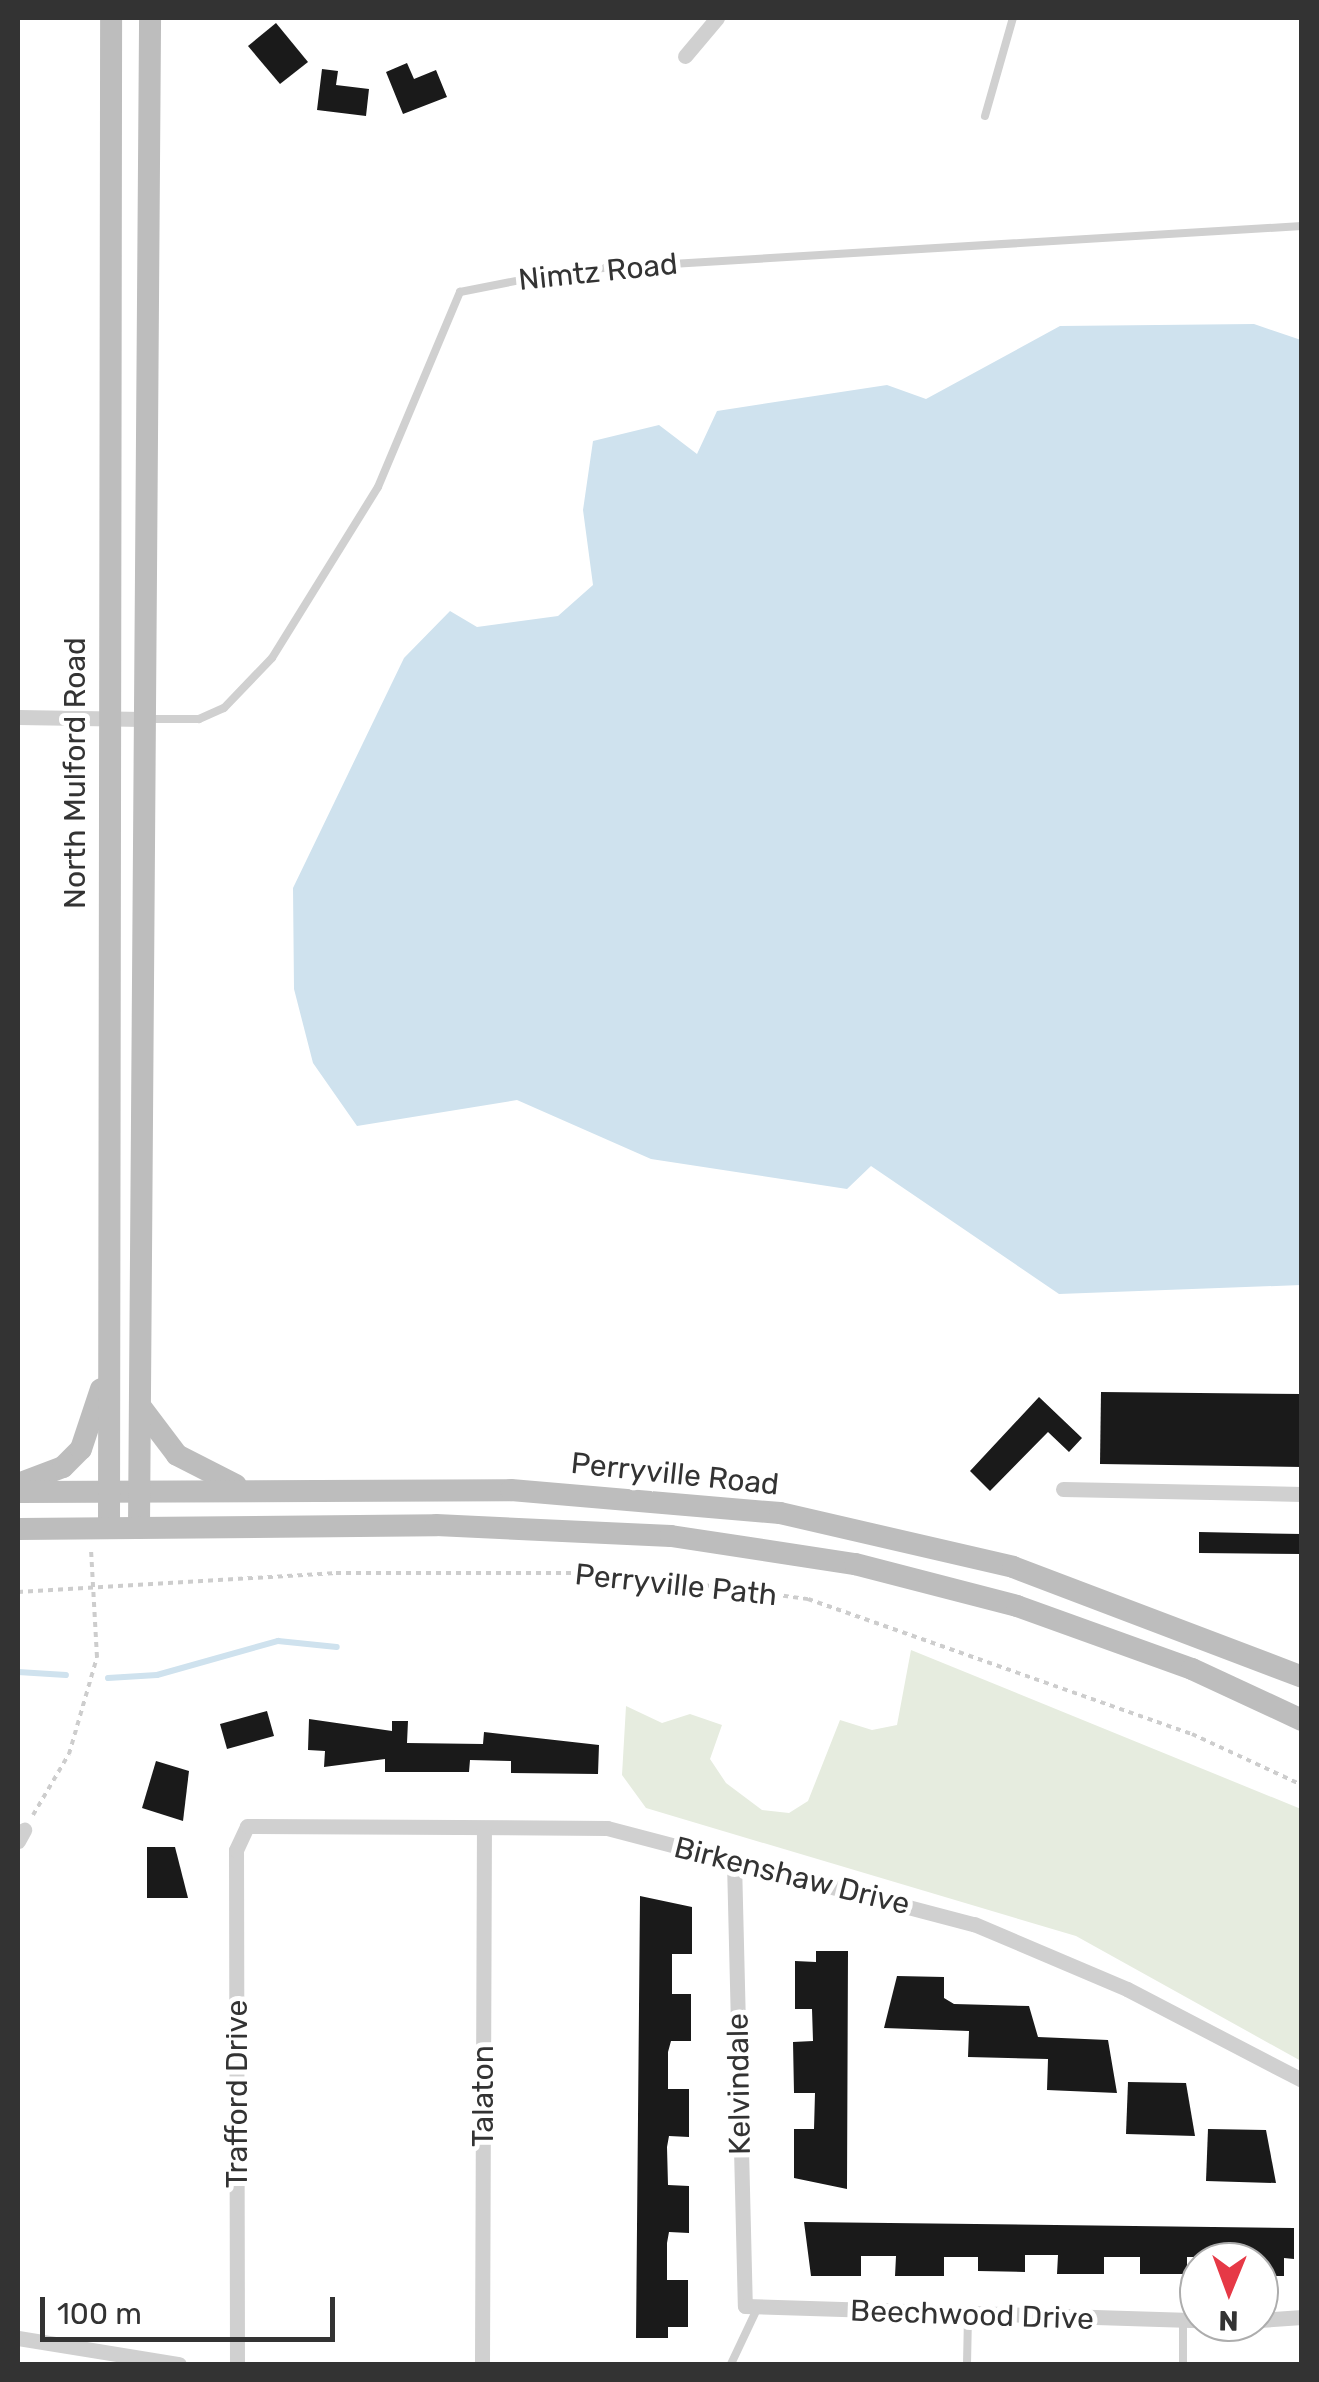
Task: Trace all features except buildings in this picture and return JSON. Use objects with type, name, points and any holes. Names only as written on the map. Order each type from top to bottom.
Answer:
[{"type":"street","name":"North Mulford Road","points":[[100,1528],[109,1492],[104,719],[111,18]]},
{"type":"street","points":[[139,1528],[150,18]]},
{"type":"street","points":[[684,56],[717,18]]},
{"type":"street","points":[[18,717],[144,719]]},
{"type":"street","points":[[18,1484],[63,1467],[81,1448],[108,1356]]},
{"type":"street","points":[[138,1403],[177,1455],[253,1491]]},
{"type":"street","points":[[1063,1489],[1302,1494]]},
{"type":"street","name":"Perryville Road","points":[[18,1492],[646,1496],[780,1513],[1014,1566],[1216,1638],[1302,1677]]},
{"type":"street","name":"Perryville Road","points":[[18,1529],[436,1525],[671,1536],[874,1569],[1192,1668],[1302,1720]]},
{"type":"street","name":"Birkenshaw Drive","points":[[247,1826],[606,1828],[974,1924],[1127,1989],[1302,2080]]},
{"type":"street","name":"Trafford Drive","points":[[237,2364],[236,1850],[247,1826]]},
{"type":"street","name":"Talaton","points":[[482,2364],[484,1828]]},
{"type":"street","name":"Kelvindale","points":[[734,1862],[751,2307]]},
{"type":"street","name":"Beechwood Drive","points":[[751,2307],[1179,2320]]},
{"type":"street","points":[[18,2338],[179,2364]]},
{"type":"lane","points":[[985,116],[1014,18]]},
{"type":"lane","name":"Nimtz Road","points":[[144,719],[199,719],[224,708],[272,658],[378,488],[460,292],[571,270],[1302,226]]},
{"type":"lane","points":[[731,2364],[751,2307]]},
{"type":"lane","points":[[967,2364],[968,2316]]},
{"type":"lane","points":[[736,2353],[740,2364]]},
{"type":"path","points":[[34,1815],[84,1709],[97,1656],[92,1588],[100,1528]]},
{"type":"path","name":"Perryville Path","points":[[18,1592],[336,1573],[615,1573],[808,1600],[1192,1734],[1302,1785]]},
{"type":"shaded area","points":[[911,1650],[1301,1809],[1301,2061],[1076,1936],[646,1808],[622,1775],[626,1706],[662,1723],[690,1714],[722,1725],[710,1759],[726,1783],[762,1810],[789,1813],[808,1801],[840,1720],[872,1730],[897,1725]]},
{"type":"water","points":[[1254,324],[1301,340],[1301,1285],[1059,1294],[871,1166],[847,1189],[651,1159],[517,1100],[357,1126],[313,1063],[294,989],[293,888],[404,658],[450,611],[477,627],[558,616],[593,585],[583,510],[593,441],[659,425],[697,454],[717,411],[887,385],[926,399],[1060,326]]},
{"type":"waterway","points":[[108,1678],[157,1675],[278,1641],[337,1647]]},
{"type":"waterway","points":[[18,1672],[66,1675]]}]
